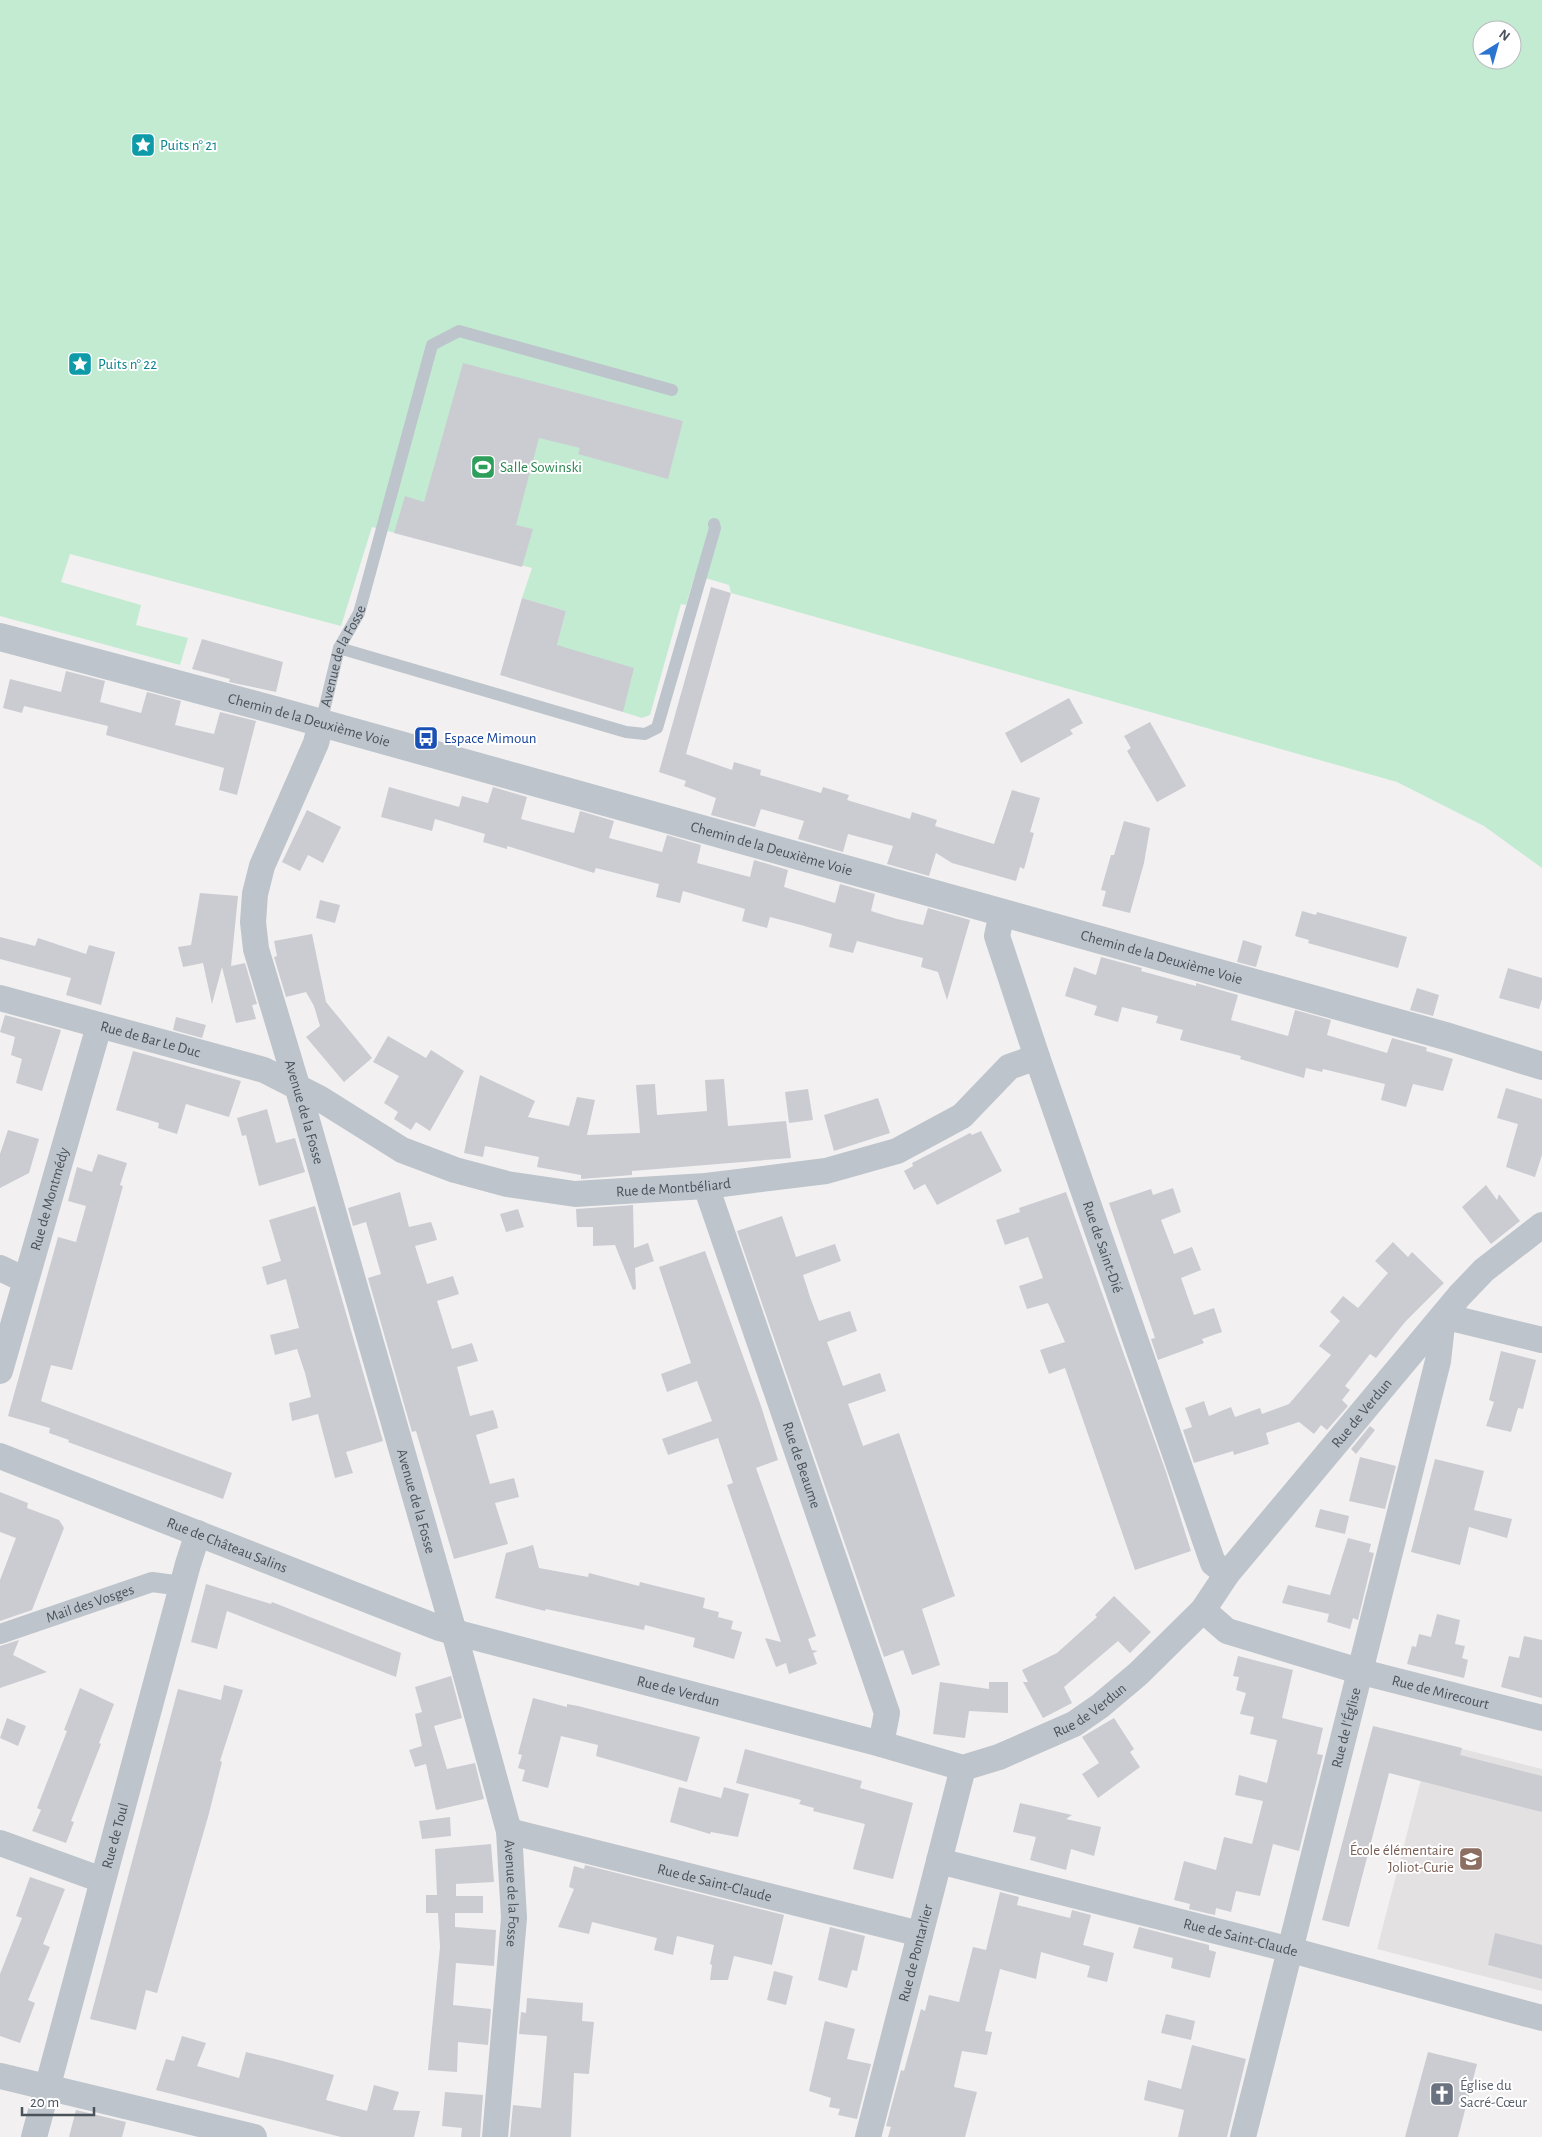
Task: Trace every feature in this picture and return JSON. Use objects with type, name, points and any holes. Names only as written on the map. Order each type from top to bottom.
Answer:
[{"type":"street","name":"Chemin de la Deuxième Voie","points":[[0,637],[321,723],[1449,1037],[1542,1066]]},
{"type":"street","name":"Avenue de la Fosse","points":[[321,723],[316,743],[262,866],[255,894],[253,922],[256,949],[454,1632],[509,1831],[514,1918],[495,2137]]},
{"type":"street","name":"Rue de Saint-Dié","points":[[1002,913],[997,936],[1037,1057],[1213,1562],[1226,1574]]},
{"type":"street","name":"Rue de Bar Le Duc","points":[[0,998],[264,1070],[298,1089]]},
{"type":"street","name":"Rue de Montmédy","points":[[0,1371],[99,1026]]},
{"type":"street","name":"Rue de Montbéliard","points":[[298,1089],[319,1098],[402,1150],[455,1170],[507,1184],[576,1194],[706,1186],[826,1171],[897,1151],[962,1116],[1009,1067],[1037,1057]]},
{"type":"street","name":"Rue de Beaume","points":[[706,1186],[887,1714],[881,1744]]},
{"type":"street","name":"Rue de Verdun","points":[[454,1632],[881,1744],[963,1768],[999,1757],[1074,1724],[1100,1706],[1138,1674],[1203,1610],[1226,1574],[1484,1270],[1542,1225]]},
{"type":"street","points":[[0,1268],[25,1280]]},
{"type":"street","points":[[1443,1316],[1542,1340]]},
{"type":"street","name":"Rue de l'Église","points":[[1243,2137],[1362,1672],[1438,1361],[1443,1316]]},
{"type":"street","name":"Rue de Château Salins","points":[[0,1456],[454,1632]]},
{"type":"street","name":"Rue de Toul","points":[[34,2137],[102,1880],[198,1533]]},
{"type":"street","name":"Mail des Vosges","points":[[0,1634],[152,1582],[182,1586]]},
{"type":"street","name":"Rue de Mirecourt","points":[[1203,1610],[1227,1631],[1362,1672],[1542,1718]]},
{"type":"street","name":"Rue de Pontarlier","points":[[868,2137],[963,1768]]},
{"type":"street","name":"Rue de Saint-Claude","points":[[509,1831],[920,1934]]},
{"type":"street","points":[[0,1843],[102,1880]]},
{"type":"street","name":"Rue de Saint-Claude","points":[[939,1861],[1291,1950],[1542,2018]]},
{"type":"street","points":[[0,2076],[254,2137]]},
{"type":"lane","name":"Avenue de la Fosse","points":[[321,723],[339,648],[359,613],[432,345],[459,331],[672,390]]},
{"type":"lane","points":[[339,648],[626,732],[645,734],[657,728],[700,586],[715,528],[714,524]]},
{"type":"shaded area","name":"École élémentaire Joliot-Curie","points":[[1431,1741],[1542,1769],[1542,1991],[1377,1949]]},
{"type":"green space","points":[[0,0],[1542,0],[1542,868],[1484,826],[1397,782],[731,593],[729,585],[695,575],[686,605],[681,604],[650,715],[642,718],[623,712],[557,645],[566,611],[522,598],[532,568],[372,527],[341,626],[70,554],[61,582],[141,605],[136,625],[188,638],[180,665],[0,616]]},
{"type":"building","name":"Salle Sowinski","points":[[463,363],[683,421],[668,479],[578,454],[580,448],[539,438],[516,525],[533,529],[522,567],[394,533],[405,496],[424,502]]},
{"type":"building","points":[[711,587],[731,593],[686,754],[732,770],[734,762],[761,770],[760,775],[821,793],[823,787],[849,795],[847,800],[910,819],[912,812],[937,820],[935,826],[994,844],[1012,790],[1040,798],[1030,832],[1034,833],[1024,869],[1020,867],[1016,881],[952,863],[936,853],[929,876],[887,864],[893,846],[848,834],[843,852],[798,839],[804,821],[761,809],[755,827],[711,815],[716,798],[684,786],[686,781],[659,772]]},
{"type":"building","points":[[522,598],[566,611],[557,645],[634,668],[623,712],[500,675]]},
{"type":"building","points":[[202,639],[283,662],[276,692],[229,682],[230,679],[192,669]]},
{"type":"building","points":[[66,671],[105,681],[100,702],[141,713],[147,692],[181,701],[175,725],[214,734],[220,712],[256,721],[237,795],[219,790],[224,768],[106,735],[108,726],[24,706],[22,713],[3,708],[10,679],[61,692]]},
{"type":"building","points":[[1069,698],[1083,723],[1070,730],[1073,734],[1021,763],[1005,733]]},
{"type":"building","points":[[1150,722],[1186,786],[1157,802],[1127,751],[1131,748],[1124,736]]},
{"type":"building","points":[[389,787],[459,807],[462,796],[488,803],[493,787],[527,797],[521,819],[574,833],[580,811],[614,821],[609,838],[662,852],[667,835],[701,845],[697,863],[750,877],[754,860],[788,870],[784,887],[835,903],[840,884],[875,894],[871,911],[897,919],[923,925],[928,908],[970,920],[947,1000],[938,972],[921,967],[923,958],[857,941],[853,953],[829,947],[832,934],[801,925],[770,917],[767,928],[742,921],[745,909],[683,891],[680,903],[656,897],[659,884],[596,868],[594,873],[507,846],[507,849],[483,842],[485,834],[435,819],[432,831],[381,817]]},
{"type":"building","points":[[307,810],[341,827],[323,863],[308,855],[300,871],[282,862]]},
{"type":"building","points":[[1124,821],[1150,828],[1144,863],[1130,913],[1102,906],[1106,891],[1101,890],[1111,855],[1114,855]]},
{"type":"building","points":[[200,893],[238,896],[231,966],[245,963],[257,1004],[252,1005],[256,1019],[236,1023],[222,967],[212,1004],[203,963],[183,967],[178,947],[191,945]]},
{"type":"building","points":[[320,900],[340,905],[335,923],[316,918]]},
{"type":"building","points":[[1302,911],[1316,915],[1317,912],[1407,937],[1398,968],[1308,943],[1309,940],[1295,936]]},
{"type":"building","points":[[312,934],[326,1002],[372,1058],[344,1082],[306,1037],[320,1026],[314,1006],[306,992],[286,997],[274,957],[277,956],[274,941]]},
{"type":"building","points":[[0,937],[35,946],[38,938],[86,954],[89,945],[115,952],[101,1005],[66,995],[71,978],[0,959]]},
{"type":"building","points":[[1243,940],[1262,946],[1256,967],[1237,962]]},
{"type":"building","points":[[1101,957],[1142,968],[1141,971],[1196,986],[1196,983],[1238,995],[1231,1020],[1288,1036],[1295,1010],[1331,1020],[1327,1035],[1387,1053],[1392,1038],[1425,1047],[1427,1048],[1426,1051],[1453,1059],[1443,1091],[1413,1084],[1406,1107],[1381,1100],[1385,1084],[1323,1069],[1322,1072],[1306,1068],[1304,1078],[1240,1059],[1241,1056],[1180,1040],[1183,1030],[1156,1023],[1158,1016],[1122,1007],[1118,1022],[1094,1015],[1097,1006],[1065,996],[1074,967],[1096,975]]},
{"type":"building","points":[[1508,968],[1542,978],[1542,999],[1539,1009],[1499,998]]},
{"type":"building","points":[[1417,988],[1439,995],[1433,1016],[1410,1010]]},
{"type":"building","points":[[5,1015],[61,1030],[42,1091],[16,1083],[22,1059],[11,1055],[15,1037],[0,1032]]},
{"type":"building","points":[[176,1017],[206,1025],[202,1038],[173,1030]]},
{"type":"building","points":[[388,1036],[426,1058],[431,1050],[464,1071],[430,1131],[416,1122],[411,1130],[394,1119],[398,1112],[384,1103],[399,1076],[373,1062]]},
{"type":"building","points":[[133,1051],[241,1081],[229,1117],[186,1104],[177,1134],[158,1128],[159,1123],[116,1110]]},
{"type":"building","points":[[480,1075],[535,1101],[528,1117],[569,1126],[577,1097],[595,1100],[587,1135],[640,1133],[636,1085],[655,1084],[657,1115],[707,1111],[705,1080],[724,1079],[728,1126],[786,1121],[791,1158],[632,1171],[632,1175],[581,1179],[581,1175],[537,1167],[539,1157],[485,1146],[483,1157],[464,1153]]},
{"type":"building","points":[[1506,1088],[1542,1099],[1542,1155],[1535,1177],[1506,1167],[1518,1124],[1497,1118]]},
{"type":"building","points":[[808,1089],[813,1120],[789,1123],[785,1092]]},
{"type":"building","points":[[878,1098],[890,1133],[834,1151],[824,1115]]},
{"type":"building","points":[[267,1109],[276,1143],[295,1138],[305,1172],[259,1186],[246,1135],[242,1136],[237,1118]]},
{"type":"building","points":[[8,1130],[39,1139],[29,1173],[0,1188],[0,1154]]},
{"type":"building","points":[[981,1131],[1002,1171],[937,1205],[925,1184],[914,1190],[904,1171],[913,1166],[912,1163],[970,1133],[972,1135]]},
{"type":"building","points":[[98,1154],[127,1163],[120,1185],[123,1186],[72,1370],[51,1365],[41,1401],[232,1473],[223,1499],[68,1442],[69,1440],[49,1433],[50,1428],[8,1416],[58,1237],[76,1242],[86,1206],[68,1201],[77,1167],[92,1172]]},
{"type":"building","points":[[1486,1185],[1497,1200],[1499,1194],[1520,1221],[1491,1244],[1462,1207]]},
{"type":"building","points":[[1173,1188],[1181,1212],[1161,1220],[1174,1254],[1192,1247],[1201,1270],[1181,1278],[1194,1315],[1214,1308],[1222,1332],[1202,1339],[1204,1343],[1158,1360],[1151,1339],[1155,1338],[1109,1203],[1151,1189],[1153,1195]]},
{"type":"building","points":[[400,1192],[409,1227],[431,1222],[437,1240],[415,1246],[427,1284],[453,1276],[459,1294],[437,1301],[452,1349],[472,1343],[478,1361],[457,1367],[470,1416],[493,1410],[496,1419],[498,1428],[476,1435],[490,1484],[514,1478],[519,1497],[495,1503],[508,1544],[454,1559],[416,1431],[412,1432],[368,1278],[381,1274],[366,1222],[353,1226],[348,1208]]},
{"type":"building","points":[[1066,1192],[1166,1472],[1191,1551],[1135,1570],[1065,1368],[1049,1374],[1040,1350],[1065,1342],[1048,1303],[1027,1309],[1019,1286],[1043,1278],[1028,1237],[1005,1245],[996,1220],[1020,1212],[1019,1208]]},
{"type":"building","points":[[633,1205],[634,1248],[648,1243],[654,1261],[635,1268],[636,1289],[633,1290],[615,1245],[593,1246],[593,1227],[577,1227],[576,1209]]},
{"type":"building","points":[[315,1206],[383,1441],[346,1452],[353,1473],[335,1478],[318,1414],[292,1421],[289,1403],[311,1397],[305,1373],[297,1349],[275,1355],[270,1335],[299,1328],[286,1279],[267,1285],[262,1267],[281,1261],[269,1220]]},
{"type":"building","points":[[518,1209],[524,1227],[506,1232],[500,1214]]},
{"type":"building","points":[[782,1216],[796,1257],[835,1244],[841,1261],[803,1275],[810,1297],[819,1321],[850,1311],[857,1331],[827,1342],[843,1386],[880,1373],[886,1391],[848,1404],[863,1446],[899,1433],[955,1596],[922,1609],[940,1665],[912,1675],[903,1650],[884,1657],[737,1231]]},
{"type":"building","points":[[1393,1242],[1408,1257],[1412,1252],[1444,1283],[1405,1322],[1376,1358],[1370,1354],[1345,1386],[1350,1390],[1342,1400],[1348,1406],[1327,1430],[1321,1425],[1314,1434],[1299,1422],[1266,1433],[1269,1444],[1234,1455],[1233,1451],[1194,1463],[1183,1430],[1192,1427],[1185,1408],[1204,1401],[1209,1416],[1231,1407],[1235,1417],[1260,1408],[1262,1414],[1289,1404],[1331,1355],[1319,1346],[1340,1321],[1330,1312],[1343,1296],[1358,1308],[1388,1273],[1375,1261]]},
{"type":"building","points":[[705,1251],[761,1406],[778,1460],[756,1468],[816,1636],[808,1639],[812,1650],[818,1651],[813,1653],[817,1664],[789,1674],[786,1663],[776,1667],[765,1638],[781,1642],[727,1485],[733,1483],[718,1438],[668,1455],[662,1439],[712,1421],[697,1381],[667,1392],[661,1374],[691,1363],[659,1267]]},
{"type":"building","points":[[1501,1351],[1536,1360],[1523,1409],[1518,1408],[1511,1432],[1486,1426],[1494,1402],[1489,1400]]},
{"type":"building","points":[[1370,1426],[1375,1430],[1356,1454],[1351,1449]]},
{"type":"building","points":[[1360,1457],[1396,1466],[1385,1509],[1349,1501]]},
{"type":"building","points":[[1435,1459],[1484,1471],[1474,1510],[1512,1519],[1507,1538],[1469,1527],[1460,1565],[1411,1552]]},
{"type":"building","points":[[0,1492],[28,1503],[27,1508],[59,1520],[64,1528],[32,1610],[0,1621],[0,1580],[16,1538],[0,1532]]},
{"type":"building","points":[[1320,1509],[1349,1516],[1345,1534],[1315,1527]]},
{"type":"building","points":[[1348,1538],[1371,1544],[1369,1552],[1374,1553],[1358,1620],[1353,1618],[1350,1629],[1327,1622],[1329,1614],[1282,1603],[1288,1585],[1330,1595]]},
{"type":"building","points":[[533,1545],[539,1568],[588,1577],[589,1573],[639,1586],[640,1582],[705,1598],[703,1608],[719,1612],[718,1617],[733,1621],[731,1629],[742,1632],[734,1659],[693,1647],[695,1638],[645,1625],[644,1630],[546,1609],[545,1611],[495,1598],[506,1553]]},
{"type":"building","points":[[206,1584],[271,1604],[272,1602],[401,1653],[396,1677],[227,1611],[217,1649],[191,1642]]},
{"type":"building","points":[[1114,1596],[1151,1632],[1130,1653],[1118,1641],[1064,1687],[1072,1703],[1043,1718],[1023,1682],[1028,1682],[1022,1670],[1057,1653],[1097,1617],[1095,1615]]},
{"type":"building","points":[[1437,1614],[1460,1620],[1455,1644],[1465,1646],[1462,1658],[1468,1660],[1464,1678],[1407,1664],[1412,1646],[1416,1647],[1419,1634],[1431,1637]]},
{"type":"building","points":[[1524,1636],[1542,1640],[1542,1698],[1501,1687],[1509,1656],[1519,1658]]},
{"type":"building","points":[[19,1640],[13,1655],[47,1672],[0,1688],[0,1646]]},
{"type":"building","points":[[1238,1656],[1293,1670],[1282,1718],[1323,1728],[1317,1754],[1323,1755],[1299,1851],[1273,1844],[1260,1896],[1236,1891],[1231,1912],[1216,1908],[1215,1915],[1189,1909],[1190,1904],[1174,1900],[1184,1861],[1216,1870],[1224,1837],[1252,1844],[1263,1801],[1235,1795],[1239,1775],[1267,1783],[1277,1740],[1250,1734],[1254,1717],[1240,1714],[1246,1693],[1236,1690],[1239,1677],[1233,1676]]},
{"type":"building","points":[[451,1676],[462,1718],[434,1726],[447,1769],[475,1763],[484,1799],[436,1810],[426,1764],[415,1767],[409,1750],[422,1746],[415,1714],[422,1712],[415,1687]]},
{"type":"building","points":[[940,1682],[989,1689],[989,1682],[1008,1682],[1008,1713],[969,1711],[965,1738],[933,1734]]},
{"type":"building","points":[[224,1685],[243,1690],[220,1761],[222,1762],[208,1817],[157,1993],[146,1990],[136,2030],[90,2019],[178,1689],[221,1700]]},
{"type":"building","points":[[80,1688],[114,1704],[99,1743],[101,1744],[71,1821],[74,1822],[66,1843],[32,1831],[41,1810],[37,1808],[67,1731],[64,1730]]},
{"type":"building","points":[[533,1698],[567,1707],[567,1704],[578,1706],[700,1737],[687,1782],[596,1756],[598,1745],[561,1736],[548,1788],[522,1781],[525,1770],[518,1768],[522,1755],[518,1754]]},
{"type":"building","points":[[7,1718],[26,1726],[18,1746],[0,1738]]},
{"type":"building","points":[[1114,1718],[1134,1749],[1130,1752],[1140,1767],[1098,1798],[1082,1774],[1099,1763],[1082,1737]]},
{"type":"building","points":[[1373,1726],[1462,1748],[1460,1755],[1542,1776],[1542,1812],[1389,1773],[1349,1927],[1322,1920]]},
{"type":"building","points":[[745,1749],[862,1781],[860,1788],[913,1803],[893,1879],[853,1869],[865,1824],[813,1811],[814,1808],[799,1804],[801,1800],[736,1783]]},
{"type":"building","points":[[679,1787],[721,1798],[724,1787],[749,1794],[738,1837],[711,1832],[710,1834],[670,1822]]},
{"type":"building","points":[[1020,1803],[1072,1815],[1066,1819],[1101,1827],[1094,1856],[1071,1849],[1066,1870],[1030,1860],[1036,1837],[1013,1832]]},
{"type":"building","points":[[450,1817],[451,1836],[422,1839],[419,1821]]},
{"type":"building","points":[[491,1844],[494,1882],[456,1884],[456,1896],[483,1896],[483,1913],[455,1913],[455,1927],[496,1930],[494,1966],[456,1963],[453,2005],[491,2009],[488,2045],[458,2042],[457,2072],[428,2070],[440,1947],[438,1913],[426,1913],[426,1895],[437,1895],[435,1849]]},
{"type":"building","points":[[585,1865],[784,1915],[772,1965],[734,1956],[728,1980],[710,1980],[712,1965],[710,1964],[714,1945],[677,1936],[673,1955],[654,1950],[657,1938],[592,1922],[589,1934],[558,1927],[574,1889],[569,1887],[574,1866],[584,1869]]},
{"type":"building","points":[[30,1877],[65,1889],[43,1944],[50,1947],[28,2000],[35,2003],[20,2043],[0,2036],[0,1974],[22,1918],[16,1916]]},
{"type":"building","points":[[1000,1892],[1019,1897],[1017,1905],[1070,1918],[1072,1910],[1091,1915],[1083,1945],[1114,1953],[1107,1982],[1087,1977],[1090,1966],[1041,1952],[1036,1979],[1000,1969],[985,2031],[992,2032],[987,2055],[962,2051],[954,2087],[977,2092],[965,2137],[888,2137],[891,2127],[886,2126],[901,2070],[904,2071],[921,2009],[925,2011],[929,1995],[959,2002],[973,1947],[986,1950]]},
{"type":"building","points":[[830,1927],[865,1936],[857,1971],[852,1970],[847,1988],[818,1980]]},
{"type":"building","points":[[1139,1927],[1209,1945],[1209,1950],[1216,1952],[1210,1978],[1171,1968],[1173,1958],[1133,1948]]},
{"type":"building","points":[[1495,1933],[1542,1945],[1542,1979],[1488,1965]]},
{"type":"building","points":[[774,1971],[793,1976],[786,2005],[767,2000]]},
{"type":"building","points":[[527,1998],[583,2003],[582,2021],[594,2022],[589,2074],[574,2073],[571,2137],[510,2137],[513,2105],[541,2108],[547,2036],[519,2034],[521,2012],[526,2013]]},
{"type":"building","points":[[1166,2014],[1195,2021],[1191,2040],[1161,2033]]},
{"type":"building","points":[[825,2021],[855,2029],[847,2059],[871,2064],[857,2119],[838,2115],[840,2109],[829,2107],[831,2098],[809,2091]]},
{"type":"building","points":[[182,2036],[206,2043],[197,2066],[239,2078],[246,2052],[334,2075],[326,2100],[367,2111],[374,2085],[399,2092],[393,2110],[420,2111],[414,2137],[341,2137],[156,2090],[166,2059],[174,2061]]},
{"type":"building","points":[[1192,2045],[1246,2059],[1227,2137],[1178,2137],[1184,2110],[1144,2100],[1148,2080],[1181,2089]]},
{"type":"building","name":"Église du Sacré-Cœur","points":[[1428,2052],[1477,2064],[1458,2137],[1405,2137]]},
{"type":"building","points":[[445,2092],[483,2095],[480,2137],[461,2137],[462,2128],[442,2126]]},
{"type":"building","points":[[76,2110],[126,2122],[122,2137],[69,2137]]},
{"type":"place","name":"Puits n° 21","points":[[143,145]]},
{"type":"place","name":"Puits n° 22","points":[[80,364]]},
{"type":"place","name":"Salle Sowinski","points":[[483,467]]},
{"type":"place","name":"Espace Mimoun","points":[[426,738]]},
{"type":"place","name":"École élémentaire Joliot-Curie","points":[[1471,1859]]},
{"type":"place","name":"Église du Sacré-Cœur","points":[[1442,2094]]}]
